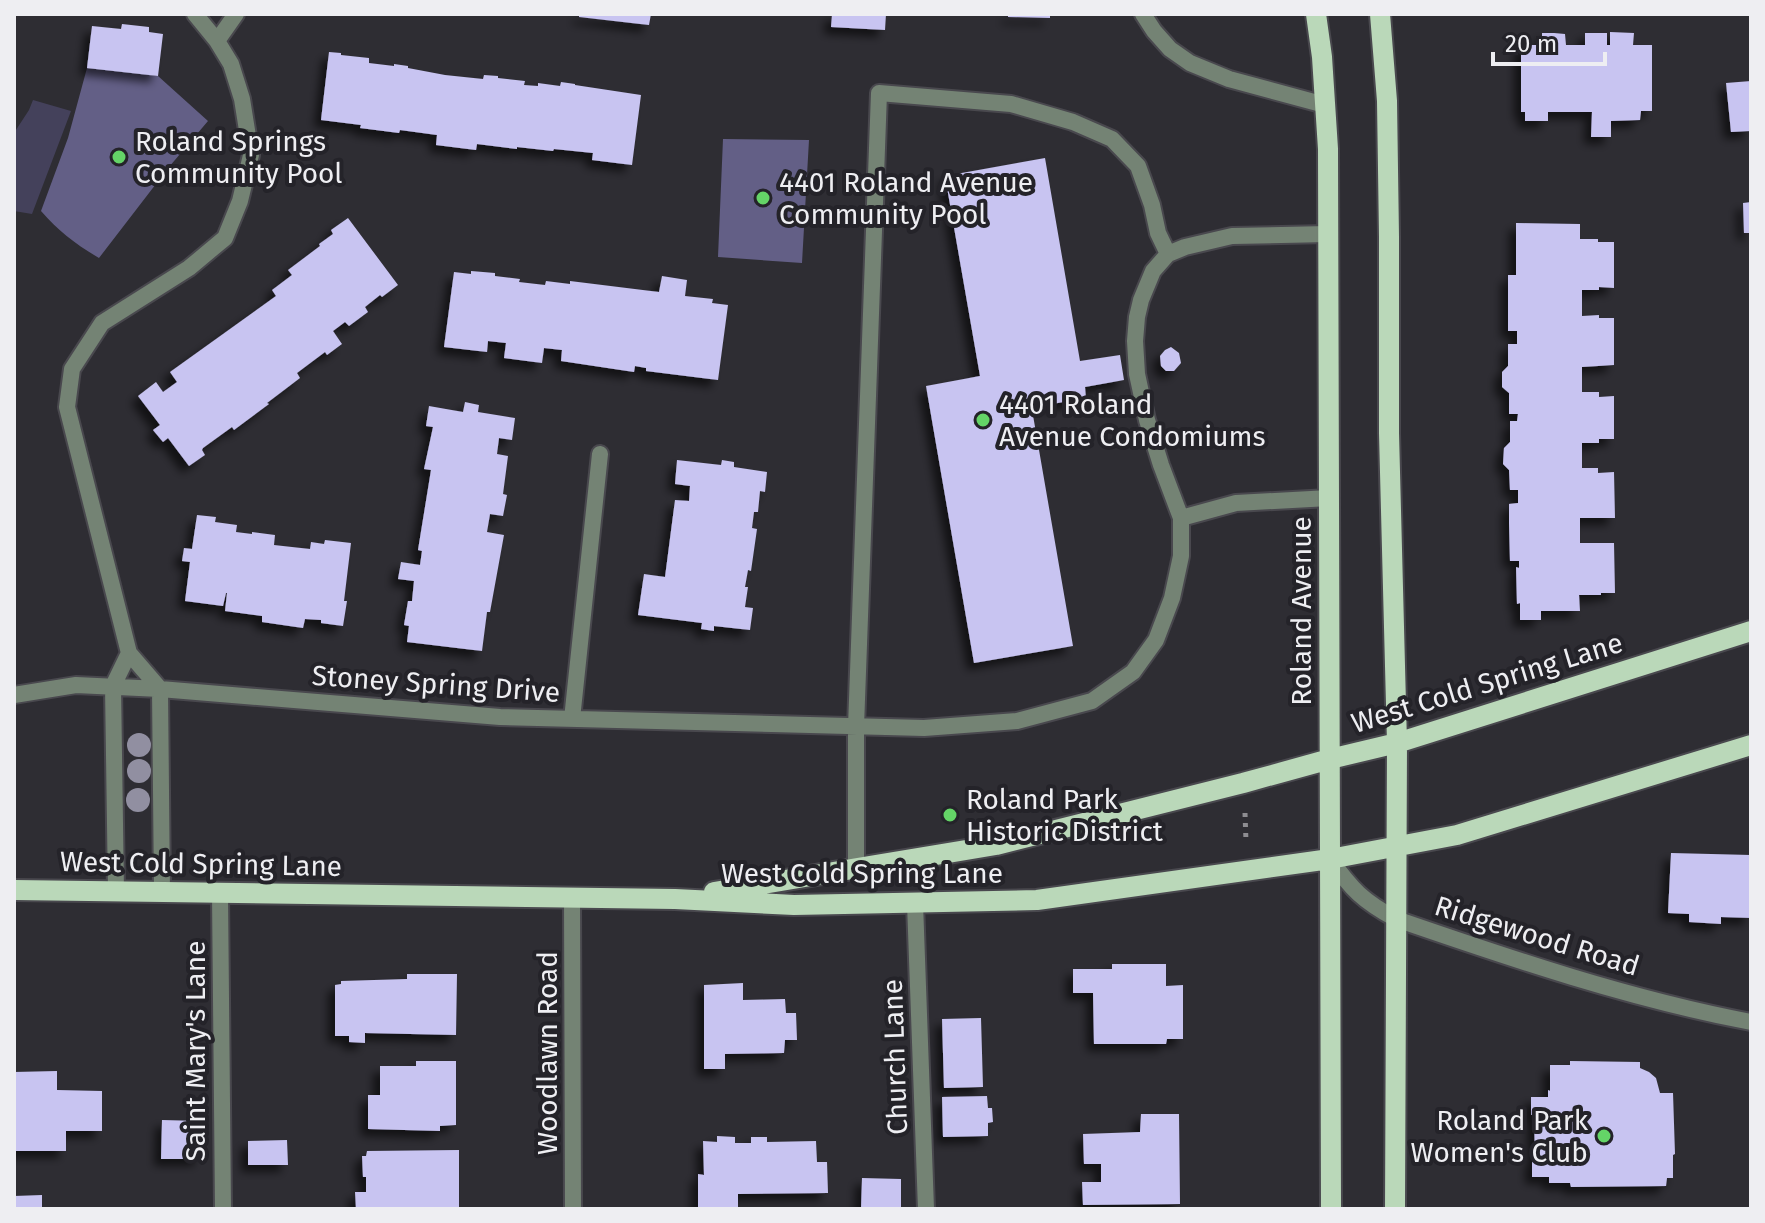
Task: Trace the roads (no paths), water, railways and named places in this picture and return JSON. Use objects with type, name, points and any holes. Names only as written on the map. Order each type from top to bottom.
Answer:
[{"type":"main road","name":"Roland Avenue","points":[[1316,14],[1328,149],[1331,1209]]},
{"type":"main road","points":[[1380,14],[1387,116],[1397,743],[1395,1209]]},
{"type":"main road","name":"West Cold Spring Lane","points":[[675,899],[996,845],[1397,743],[1751,631]]},
{"type":"main road","name":"West Cold Spring Lane","points":[[14,890],[572,897],[794,905],[1037,900],[1330,859],[1457,835],[1751,745]]},
{"type":"street","points":[[162,892],[160,689],[129,653],[67,407],[72,369],[102,323],[189,268],[225,238],[240,201],[251,155],[242,99],[231,64],[195,14]]},
{"type":"street","points":[[217,41],[236,14]]},
{"type":"street","points":[[1143,14],[1170,49],[1190,63],[1325,105]]},
{"type":"street","points":[[856,869],[856,727],[879,93],[1011,104],[1073,122],[1112,139],[1138,166],[1158,233],[1168,254]]},
{"type":"street","points":[[1328,234],[1232,236],[1168,254],[1153,271],[1141,300],[1135,341],[1137,374],[1145,412],[1181,518],[1236,503],[1329,498]]},
{"type":"street","points":[[572,719],[600,454]]},
{"type":"street","name":"Stoney Spring Drive","points":[[14,695],[76,685],[500,717],[924,728],[1017,721],[1092,701],[1133,672],[1156,640],[1172,598],[1181,556],[1181,518]]},
{"type":"street","points":[[116,892],[113,686],[129,653]]},
{"type":"street","name":"Ridgewood Road","points":[[1330,859],[1347,884],[1370,905],[1396,919],[1580,979],[1751,1022]]},
{"type":"street","name":"Saint Mary's Lane","points":[[220,893],[223,1209]]},
{"type":"street","name":"Woodlawn Road","points":[[572,897],[573,1209]]},
{"type":"street","name":"Church Lane","points":[[915,903],[926,1209]]},
{"type":"place","name":"Roland Springs Community Pool","points":[[119,157]]},
{"type":"place","name":"4401 Roland Avenue Community Pool","points":[[763,198]]},
{"type":"place","name":"4401 Roland Avenue Condomiums","points":[[983,420]]},
{"type":"place","name":"Roland Park Historic District","points":[[950,815]]},
{"type":"place","name":"Roland Park Women's Club","points":[[1604,1136]]}]
